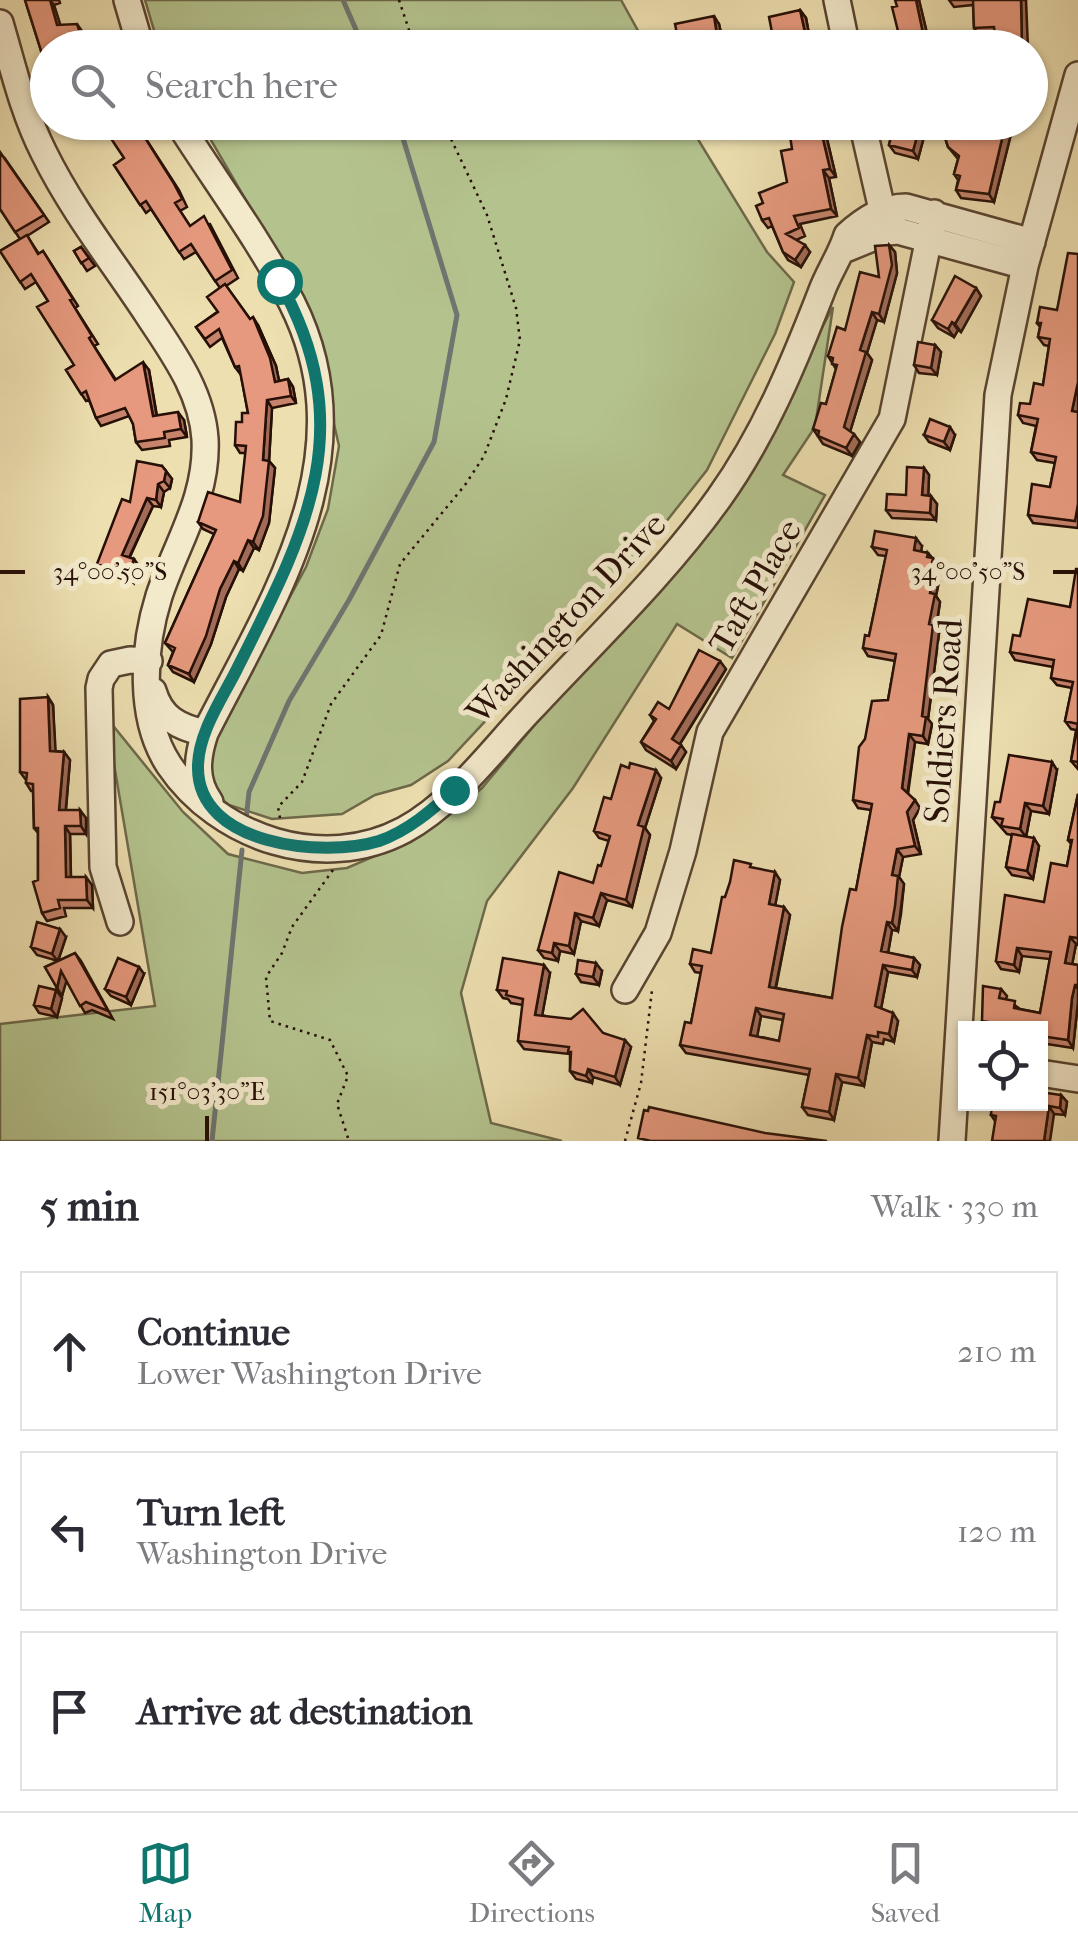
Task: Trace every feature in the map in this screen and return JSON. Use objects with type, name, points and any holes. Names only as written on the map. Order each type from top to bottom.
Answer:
[{"type":"street","points":[[126,0],[135,30]]},
{"type":"street","points":[[838,0],[844,30]]},
{"type":"street","points":[[0,23],[30,119]]},
{"type":"street","name":"Soldiers Road","points":[[963,1021],[996,424],[1003,368],[1029,254],[1078,75]]},
{"type":"street","points":[[38,140],[178,361],[200,412],[204,434],[203,481],[197,505],[160,593],[148,661],[159,708],[174,723],[205,733]]},
{"type":"street","points":[[189,140],[294,307],[308,347],[320,413],[316,481],[299,542],[199,751],[198,776],[204,795],[214,808]]},
{"type":"street","points":[[866,140],[884,222],[930,226],[1029,254]]},
{"type":"street","name":"Washington Drive","points":[[148,661],[148,707],[167,761],[190,790],[234,824],[255,836],[299,848],[336,848],[380,840],[406,829],[434,808],[682,545],[718,499],[784,387],[847,235],[884,222]]},
{"type":"street","name":"Taft Place","points":[[625,990],[658,934],[684,851],[710,732],[892,420],[930,226]]},
{"type":"street","points":[[120,922],[103,867],[99,688],[100,679],[111,664],[148,661]]},
{"type":"street","points":[[1048,1074],[1078,1080]]},
{"type":"street","name":"Soldiers Road","points":[[952,1141],[958,1085]]},
{"type":"path","points":[[399,0],[409,30]]},
{"type":"path","points":[[299,848],[281,824],[278,807],[302,782],[331,704],[381,634],[400,564],[484,456],[506,399],[520,340],[512,292],[487,215],[452,140]]},
{"type":"path","points":[[336,848],[333,870],[292,927],[282,954],[266,977],[266,997],[270,1021],[330,1040],[348,1076],[337,1104],[349,1141]]},
{"type":"path","points":[[624,1141],[640,1084],[652,990]]},
{"type":"green space","points":[[145,0],[621,0],[638,30],[154,30]]},
{"type":"green space","points":[[211,140],[698,140],[767,252],[794,282],[775,334],[707,470],[635,561],[448,761],[411,785],[375,795],[342,814],[272,819],[229,805],[215,794],[208,780],[215,736],[306,567],[328,509],[339,446],[307,305]]},
{"type":"green space","points":[[833,307],[815,427],[783,475],[825,495],[732,658],[677,624],[573,788],[487,901],[461,993],[491,1123],[562,1141],[0,1141],[0,1024],[155,1006],[106,717],[183,812],[228,854],[302,873],[347,868],[419,837],[482,788],[743,476]]},
{"type":"building","points":[[25,0],[50,0],[57,25],[77,24],[79,30],[34,30]]},
{"type":"building","points":[[895,0],[916,0],[922,30],[898,30],[892,7],[897,6]]},
{"type":"building","points":[[973,0],[1021,0],[1022,30],[974,28]]},
{"type":"building","points":[[800,10],[804,30],[772,30],[769,17]]},
{"type":"building","points":[[714,16],[716,30],[676,30],[675,24]]},
{"type":"building","points":[[112,140],[146,140],[182,199],[175,203],[190,226],[204,216],[232,270],[215,281],[191,244],[179,252],[146,201],[140,205],[114,165],[124,158]]},
{"type":"building","points":[[791,140],[823,140],[830,169],[823,170],[831,209],[794,216],[799,228],[786,234],[805,245],[795,260],[783,252],[769,218],[762,220],[756,206],[763,203],[759,193],[787,182],[781,151],[792,149]]},
{"type":"building","points":[[890,140],[916,140],[913,151],[889,145]]},
{"type":"building","points":[[946,140],[1002,140],[989,194],[956,190],[960,176],[954,174],[959,156]]},
{"type":"building","points":[[0,152],[44,215],[15,232],[0,209]]},
{"type":"building","points":[[27,235],[38,254],[43,251],[73,299],[70,300],[92,336],[89,338],[115,380],[143,362],[153,416],[178,412],[181,429],[164,432],[165,438],[136,442],[125,408],[96,418],[86,391],[81,394],[66,370],[74,365],[37,307],[48,301],[31,274],[20,282],[0,251]]},
{"type":"building","points":[[889,245],[892,265],[879,314],[872,312],[860,350],[866,352],[844,427],[854,434],[846,448],[818,436],[819,431],[813,429],[821,403],[826,404],[837,365],[828,356],[837,327],[845,330],[860,272],[879,277],[875,246]]},
{"type":"building","points":[[81,247],[89,258],[81,263],[74,251]]},
{"type":"building","points":[[1068,253],[1078,254],[1078,382],[1072,411],[1078,412],[1075,521],[1028,515],[1032,484],[1050,487],[1056,457],[1031,452],[1038,419],[1018,415],[1020,403],[1030,404],[1034,383],[1043,385],[1050,339],[1038,337],[1040,307],[1057,310]]},
{"type":"building","points":[[955,276],[976,288],[948,329],[932,320]]},
{"type":"building","points":[[225,284],[250,319],[253,317],[275,382],[288,379],[291,396],[267,400],[263,460],[269,461],[263,516],[253,542],[248,540],[220,589],[189,674],[168,665],[175,648],[165,643],[216,530],[198,522],[208,492],[240,502],[246,446],[235,445],[236,422],[242,422],[242,413],[248,413],[239,366],[235,367],[219,329],[205,339],[196,327],[218,312],[207,297]]},
{"type":"building","points":[[918,342],[935,345],[931,368],[914,365]]},
{"type":"building","points":[[930,419],[950,427],[944,442],[924,435]]},
{"type":"building","points":[[137,461],[162,466],[166,471],[164,481],[158,484],[156,500],[147,498],[122,555],[134,559],[128,575],[97,564],[122,499],[130,502]]},
{"type":"building","points":[[907,467],[924,468],[922,495],[931,496],[930,513],[886,510],[887,494],[906,495]]},
{"type":"building","points":[[875,531],[916,538],[914,550],[933,558],[930,593],[935,594],[929,624],[933,625],[922,716],[926,717],[923,736],[909,734],[902,788],[915,800],[907,812],[915,846],[897,849],[892,875],[898,876],[895,906],[881,951],[914,958],[912,970],[883,965],[875,1006],[893,1013],[889,1034],[867,1035],[858,1078],[836,1074],[829,1112],[802,1107],[810,1069],[680,1045],[685,1022],[691,1023],[702,966],[690,964],[693,949],[711,953],[734,860],[775,872],[769,904],[784,907],[769,987],[832,998],[842,927],[850,889],[856,890],[872,804],[853,800],[859,747],[865,739],[872,701],[888,700],[896,654],[863,648],[887,550],[872,547]],"holes":[[[756,1008],[784,1014],[779,1041],[750,1035]]]},
{"type":"building","points":[[1076,569],[1078,724],[1065,721],[1073,682],[1051,678],[1054,660],[1010,652],[1013,635],[1020,636],[1028,599],[1070,607]]},
{"type":"building","points":[[699,650],[720,661],[672,739],[681,745],[671,761],[641,742],[656,719],[650,715],[658,702],[669,709]]},
{"type":"building","points":[[48,697],[50,751],[64,752],[59,810],[80,810],[81,826],[65,826],[66,877],[86,877],[87,900],[58,900],[60,908],[42,913],[33,882],[38,880],[38,828],[34,828],[33,784],[26,783],[27,773],[20,772],[20,699]]},
{"type":"building","points":[[1078,724],[1078,762],[1071,761]]},
{"type":"building","points":[[1009,755],[1052,762],[1043,806],[1025,803],[1020,829],[1001,826],[1003,819],[992,817],[995,802],[1000,802]]},
{"type":"building","points":[[630,763],[656,770],[638,825],[644,827],[626,900],[601,893],[593,918],[575,913],[569,946],[554,943],[552,953],[538,950],[559,872],[593,883],[610,836],[594,831],[604,797],[611,799],[621,765],[629,768]]},
{"type":"building","points":[[1078,794],[1078,938],[1070,937],[1065,963],[1078,965],[1078,985],[1072,998],[1068,1040],[1048,1037],[1048,1021],[982,1021],[983,986],[1001,989],[999,998],[1015,1001],[1014,1008],[1040,1013],[1051,952],[1017,948],[1014,965],[996,961],[1005,895],[1044,902],[1051,863],[1067,866],[1072,840],[1068,840]]},
{"type":"building","points":[[1012,834],[1034,838],[1027,871],[1006,867]]},
{"type":"building","points":[[37,922],[60,929],[52,954],[31,947]]},
{"type":"building","points":[[75,953],[108,1011],[86,1002],[80,1006],[61,971],[57,988],[45,967]]},
{"type":"building","points":[[118,958],[139,967],[126,997],[105,989]]},
{"type":"building","points":[[503,958],[544,965],[535,1015],[571,1019],[583,1009],[603,1033],[625,1040],[615,1077],[588,1069],[586,1076],[570,1071],[569,1047],[518,1041],[523,999],[497,990]]},
{"type":"building","points":[[578,960],[596,963],[593,977],[576,974]]},
{"type":"building","points":[[39,986],[56,990],[51,1009],[34,1005]]},
{"type":"building","points":[[1048,1093],[1061,1095],[1060,1108],[1049,1106],[1044,1141],[992,1141],[996,1116],[991,1111],[1048,1111]]},
{"type":"building","points":[[649,1107],[765,1133],[827,1141],[651,1141],[638,1138],[644,1110]]},
{"type":"waterway","points":[[343,0],[356,30]]},
{"type":"waterway","points":[[246,820],[249,792],[289,701],[349,600],[434,442],[457,315],[404,140]]},
{"type":"waterway","points":[[212,1141],[242,850]]},
{"type":"route","points":[[279,281],[294,307],[316,382],[320,413],[316,481],[299,542],[205,733],[199,751],[200,784],[214,808],[234,824],[273,843],[299,848],[358,846],[380,840],[406,829],[454,790]]}]
